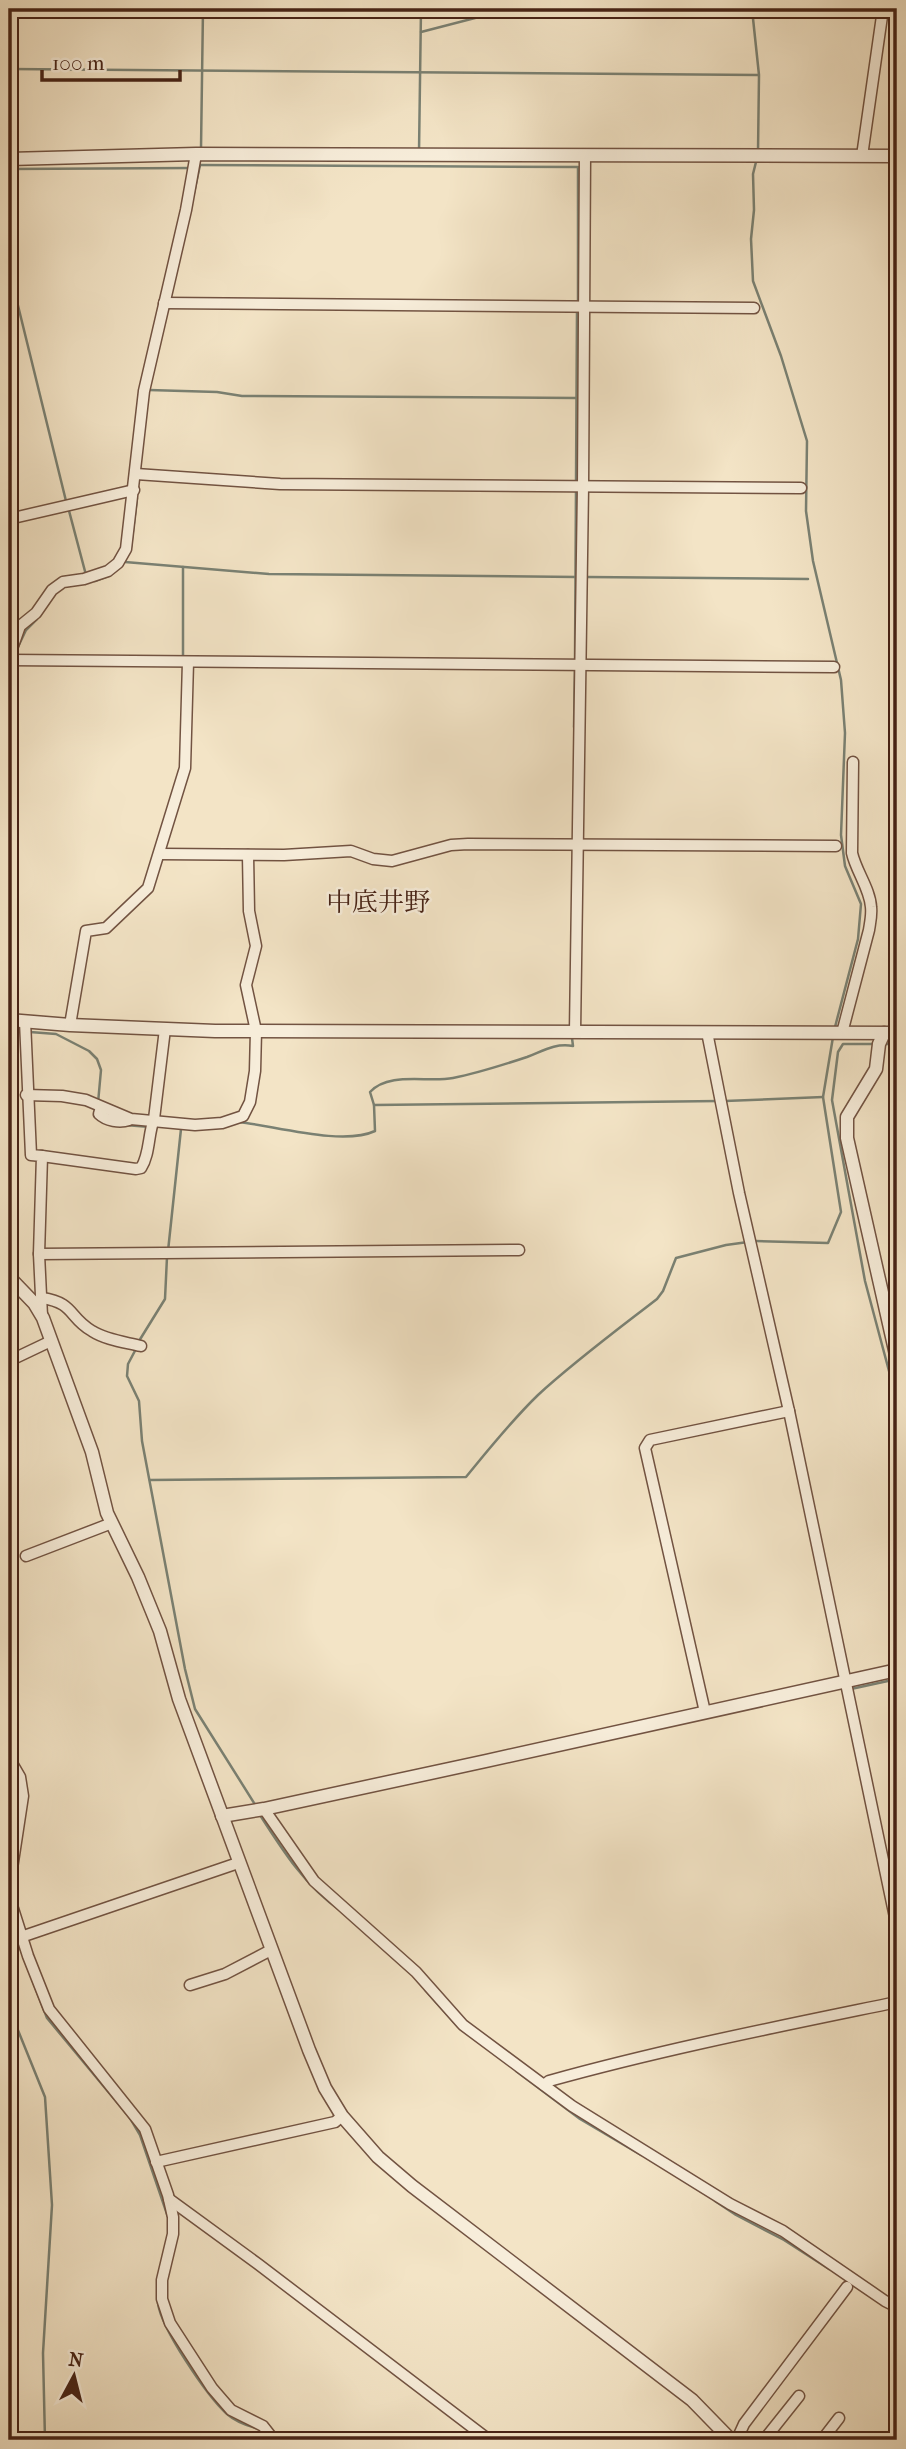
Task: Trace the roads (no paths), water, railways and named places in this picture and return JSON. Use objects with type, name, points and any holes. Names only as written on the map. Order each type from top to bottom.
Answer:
[{"type":"street","points":[[862,156],[883,9]]},
{"type":"street","points":[[9,159],[196,155],[897,156]]},
{"type":"street","points":[[196,155],[144,391],[127,549],[118,563],[98,575],[59,583],[36,613],[20,626],[9,658],[834,667]]},
{"type":"street","points":[[575,1032],[585,155]]},
{"type":"street","points":[[164,303],[754,308]]},
{"type":"street","points":[[136,474],[280,484],[801,488]]},
{"type":"street","points":[[9,519],[134,490]]},
{"type":"street","points":[[70,1025],[86,931],[106,929],[148,888],[160,854],[185,768],[188,662]]},
{"type":"street","points":[[842,1033],[871,913],[871,904],[852,853],[853,762]]},
{"type":"street","points":[[160,854],[248,855],[351,851],[373,859],[392,861],[451,845],[468,844],[836,846]]},
{"type":"street","points":[[26,1095],[86,1100],[131,1119],[154,1119],[195,1125],[222,1123],[243,1116],[250,1102],[255,1071],[256,1031],[246,985],[256,946],[249,911],[248,855]]},
{"type":"street","points":[[9,1020],[70,1025],[256,1031],[891,1033]]},
{"type":"street","points":[[25,1021],[30,1155],[136,1169],[141,1168],[145,1162],[148,1132],[154,1119],[165,1029]]},
{"type":"street","points":[[707,1032],[739,1193],[789,1411],[897,1927]]},
{"type":"street","points":[[891,1033],[879,1044],[876,1069],[847,1117],[847,1138],[897,1359]]},
{"type":"street","points":[[42,1156],[39,1254],[43,1318]]},
{"type":"street","points":[[39,1254],[519,1250]]},
{"type":"street","points":[[9,1277],[34,1303],[43,1318],[92,1452],[107,1513],[160,1631],[179,1699],[238,1863],[309,2050],[325,2088],[342,2116],[378,2158],[412,2186],[662,2376],[737,2438],[744,2424],[847,2287]]},
{"type":"street","points":[[41,1298],[62,1303],[70,1308],[89,1329],[99,1335],[141,1346]]},
{"type":"street","points":[[9,1360],[51,1341]]},
{"type":"street","points":[[705,1712],[645,1448],[650,1440],[789,1411]]},
{"type":"street","points":[[26,1556],[112,1523]]},
{"type":"street","points":[[222,1816],[897,1670]]},
{"type":"street","points":[[9,1758],[20,1777],[23,1796],[9,1888]]},
{"type":"street","points":[[264,1809],[314,1881],[416,1972],[463,2025],[572,2106],[723,2199],[783,2231],[897,2307]]},
{"type":"street","points":[[22,1937],[238,1863]]},
{"type":"street","points":[[9,1896],[49,2009],[145,2129],[173,2217],[173,2234],[162,2280],[162,2299],[167,2316],[212,2388],[231,2410],[263,2426],[274,2440]]},
{"type":"street","points":[[190,1986],[225,1974],[271,1950]]},
{"type":"street","points":[[544,2085],[601,2066],[897,2001]]},
{"type":"street","points":[[156,2162],[335,2122],[342,2116]]},
{"type":"street","points":[[169,2199],[489,2440]]},
{"type":"street","points":[[764,2440],[799,2396]]},
{"type":"street","points":[[822,2440],[839,2418]]},
{"type":"waterway","points":[[201,148],[203,9]]},
{"type":"waterway","points":[[419,152],[421,9]]},
{"type":"waterway","points":[[421,32],[510,9]]},
{"type":"waterway","points":[[709,9],[752,15]]},
{"type":"waterway","points":[[752,9],[759,75],[758,152]]},
{"type":"waterway","points":[[9,69],[758,75]]},
{"type":"waterway","points":[[757,158],[753,174],[753,281],[781,356],[807,441],[806,511],[813,561],[841,680],[845,733],[841,835],[845,866],[861,904],[858,939],[835,1027]]},
{"type":"waterway","points":[[197,165],[578,167],[578,303]]},
{"type":"waterway","points":[[194,193],[200,165]]},
{"type":"waterway","points":[[9,169],[191,168]]},
{"type":"waterway","points":[[9,269],[66,501]]},
{"type":"waterway","points":[[576,482],[577,310]]},
{"type":"waterway","points":[[149,390],[217,392],[242,396],[576,398]]},
{"type":"waterway","points":[[575,660],[576,488]]},
{"type":"waterway","points":[[131,547],[137,498]]},
{"type":"waterway","points":[[68,507],[86,575]]},
{"type":"waterway","points":[[125,562],[269,574],[577,577]]},
{"type":"waterway","points":[[183,567],[183,658]]},
{"type":"waterway","points":[[95,581],[108,576]]},
{"type":"waterway","points":[[587,577],[808,579]]},
{"type":"waterway","points":[[16,651],[26,630],[37,619]]},
{"type":"waterway","points":[[574,727],[575,667]]},
{"type":"waterway","points":[[9,1030],[23,1031]]},
{"type":"waterway","points":[[30,1032],[56,1034],[89,1051],[97,1059],[101,1070],[98,1103]]},
{"type":"waterway","points":[[755,1241],[828,1243],[841,1212],[823,1097],[833,1037]]},
{"type":"waterway","points":[[374,1105],[370,1092],[387,1082],[462,1076],[554,1047],[573,1046],[572,1038]]},
{"type":"waterway","points":[[876,1044],[843,1044],[838,1052],[832,1100],[865,1281],[897,1401]]},
{"type":"waterway","points":[[883,1044],[897,1044]]},
{"type":"waterway","points":[[725,1101],[823,1097]]},
{"type":"waterway","points":[[239,1122],[308,1134],[345,1136],[375,1131],[374,1105],[719,1101]]},
{"type":"waterway","points":[[125,1125],[150,1127]]},
{"type":"waterway","points":[[168,1251],[181,1129]]},
{"type":"waterway","points":[[150,1480],[466,1477],[538,1395],[657,1299],[676,1258],[748,1242]]},
{"type":"waterway","points":[[139,1341],[165,1299],[167,1257]]},
{"type":"waterway","points":[[137,1347],[128,1364],[127,1376],[139,1401],[142,1441],[195,1709],[256,1806]]},
{"type":"waterway","points":[[851,1689],[897,1679]]},
{"type":"waterway","points":[[9,1852],[17,1793]]},
{"type":"waterway","points":[[260,1815],[306,1880],[341,1911]]},
{"type":"waterway","points":[[9,1919],[47,2018],[130,2118],[140,2135],[168,2217]]},
{"type":"waterway","points":[[425,1990],[458,2027]]},
{"type":"waterway","points":[[9,2008],[45,2097],[52,2205],[43,2353],[45,2440]]},
{"type":"waterway","points":[[516,2071],[580,2119],[641,2155]]},
{"type":"waterway","points":[[715,2201],[829,2269]]},
{"type":"waterway","points":[[158,2303],[167,2328],[208,2393],[230,2416],[256,2428]]},
{"type":"district","name":"中底井野","points":[[378,902]]}]
